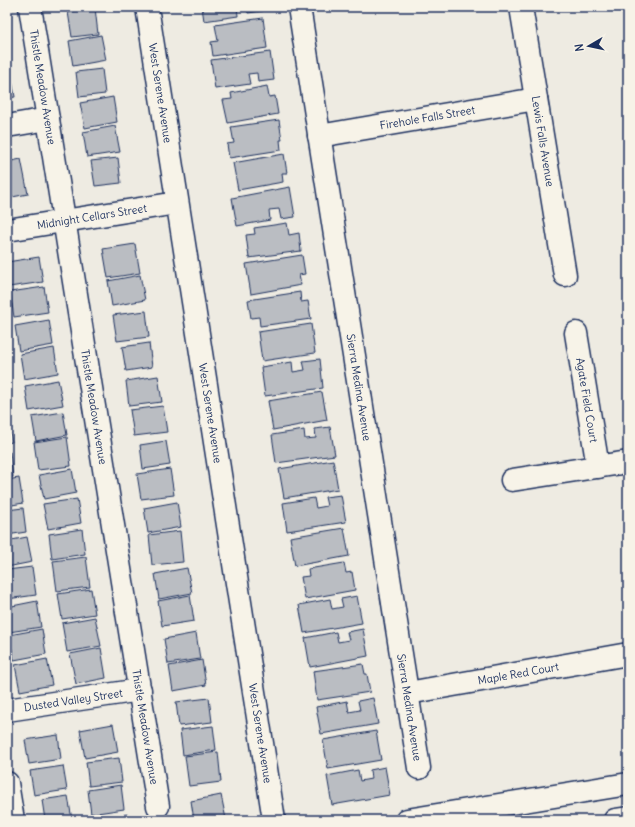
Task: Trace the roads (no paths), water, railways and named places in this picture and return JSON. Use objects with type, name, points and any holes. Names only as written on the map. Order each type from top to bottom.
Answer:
[{"type":"street","name":"Thistle Meadow Avenue","points":[[30,7],[158,806]]},
{"type":"street","name":"West Serene Avenue","points":[[147,7],[274,820]]},
{"type":"street","name":"Sierra Medina Avenue","points":[[298,7],[419,768]]},
{"type":"street","name":"Lewis Falls Avenue","points":[[521,7],[564,275]]},
{"type":"street","name":"Firehole Falls Street","points":[[319,136],[536,99]]},
{"type":"street","points":[[7,126],[48,119]]},
{"type":"street","name":"Midnight Cellars Street","points":[[7,230],[177,203]]},
{"type":"street","name":"Agate Field Court","points":[[576,333],[598,467]]},
{"type":"street","points":[[512,480],[628,462]]},
{"type":"street","name":"Maple Red Court","points":[[408,693],[628,654]]},
{"type":"street","name":"Dusted Valley Street","points":[[7,710],[140,690]]},
{"type":"street","points":[[7,783],[13,820]]},
{"type":"street","points":[[408,820],[628,784]]},
{"type":"street","points":[[615,820],[628,818]]}]
